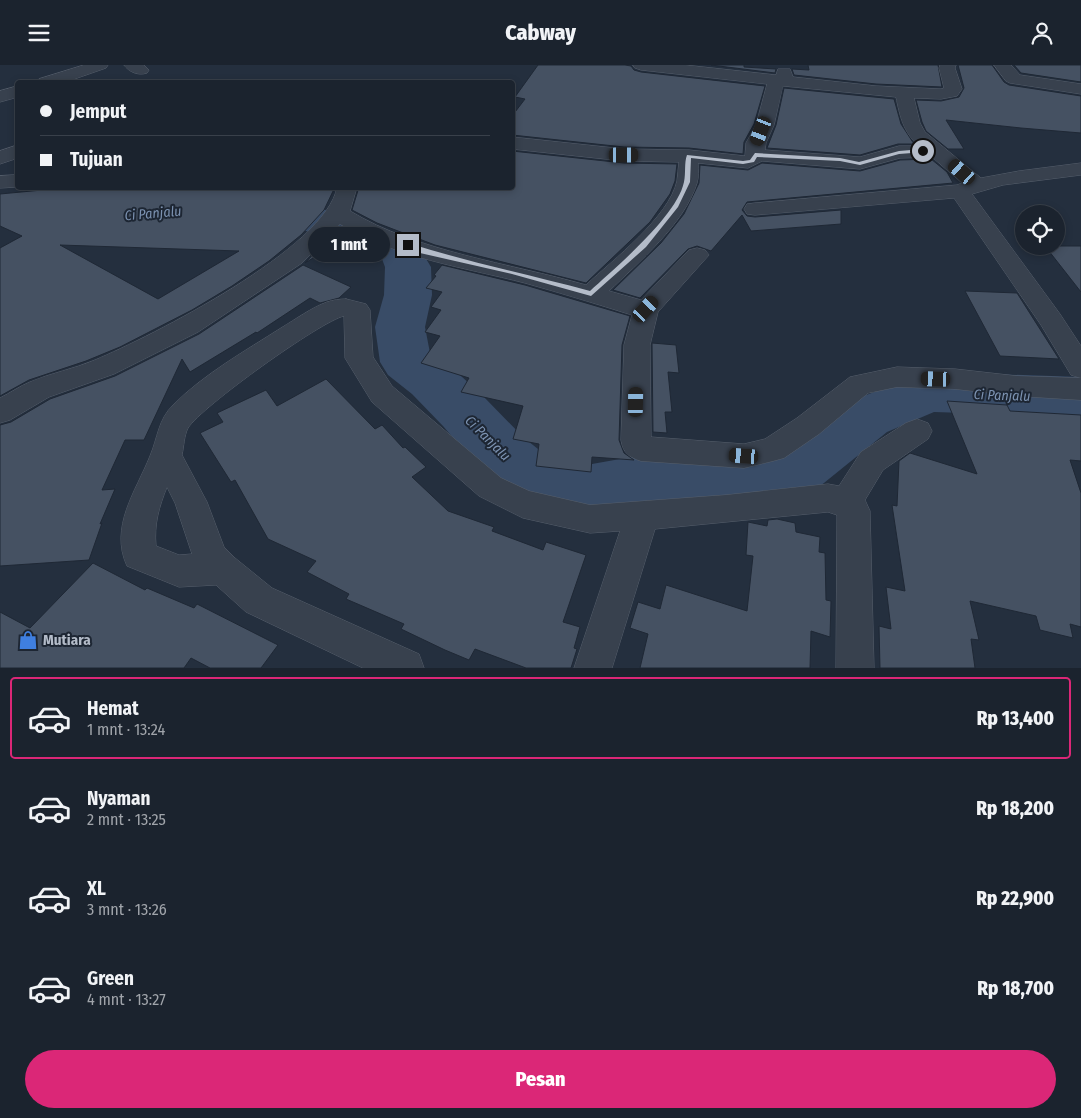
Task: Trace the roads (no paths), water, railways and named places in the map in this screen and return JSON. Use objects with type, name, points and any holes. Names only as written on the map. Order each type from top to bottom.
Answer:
[{"type":"street","points":[[54,80],[100,65]]},
{"type":"street","points":[[641,65],[781,75],[904,93],[941,94],[951,92],[953,89],[947,68],[948,65]]},
{"type":"street","points":[[1001,65],[1012,77],[1026,82],[1081,89]]},
{"type":"street","points":[[515,143],[624,155],[689,156],[743,162],[752,161],[755,155],[756,143],[765,125],[781,75]]},
{"type":"street","points":[[0,97],[15,92]]},
{"type":"street","points":[[904,93],[911,123],[921,138],[936,151],[969,188],[1081,368]]},
{"type":"street","points":[[755,155],[860,163],[899,152],[936,151]]},
{"type":"street","points":[[0,158],[15,152]]},
{"type":"street","points":[[591,294],[644,245],[676,206],[687,182],[689,156]]},
{"type":"street","points":[[755,209],[969,188],[1081,169]]},
{"type":"street","points":[[0,182],[15,181]]},
{"type":"street","points":[[0,412],[38,390],[104,367],[189,326],[294,258],[332,220],[347,190]]},
{"type":"street","points":[[332,220],[362,227],[422,251],[513,272],[646,309]]},
{"type":"street","points":[[697,255],[646,309],[637,345],[636,440],[637,445],[641,449],[744,456],[773,449],[808,426],[860,384],[897,377],[955,379],[1017,386],[1081,389]]},
{"type":"street","points":[[223,569],[178,571],[139,555],[138,530],[143,505],[166,455],[174,425],[193,403],[246,364],[336,308],[352,308],[357,310],[359,358],[382,394],[490,487],[523,504],[590,519],[828,499],[847,502],[854,511],[855,668]]},
{"type":"street","points":[[847,502],[872,461],[918,431]]},
{"type":"street","points":[[166,455],[190,502],[210,557],[223,569],[259,599],[405,668]]},
{"type":"street","points":[[593,668],[642,516]]},
{"type":"waterway","name":"Ci Panjalu","points":[[244,207],[327,222],[400,251],[408,267],[408,295],[400,327],[406,362],[431,380],[463,411],[503,455],[532,478],[592,490],[665,476],[798,470],[867,417],[929,392],[1081,397]]},
{"type":"place","name":"Mutiara","points":[[28,640]]}]
